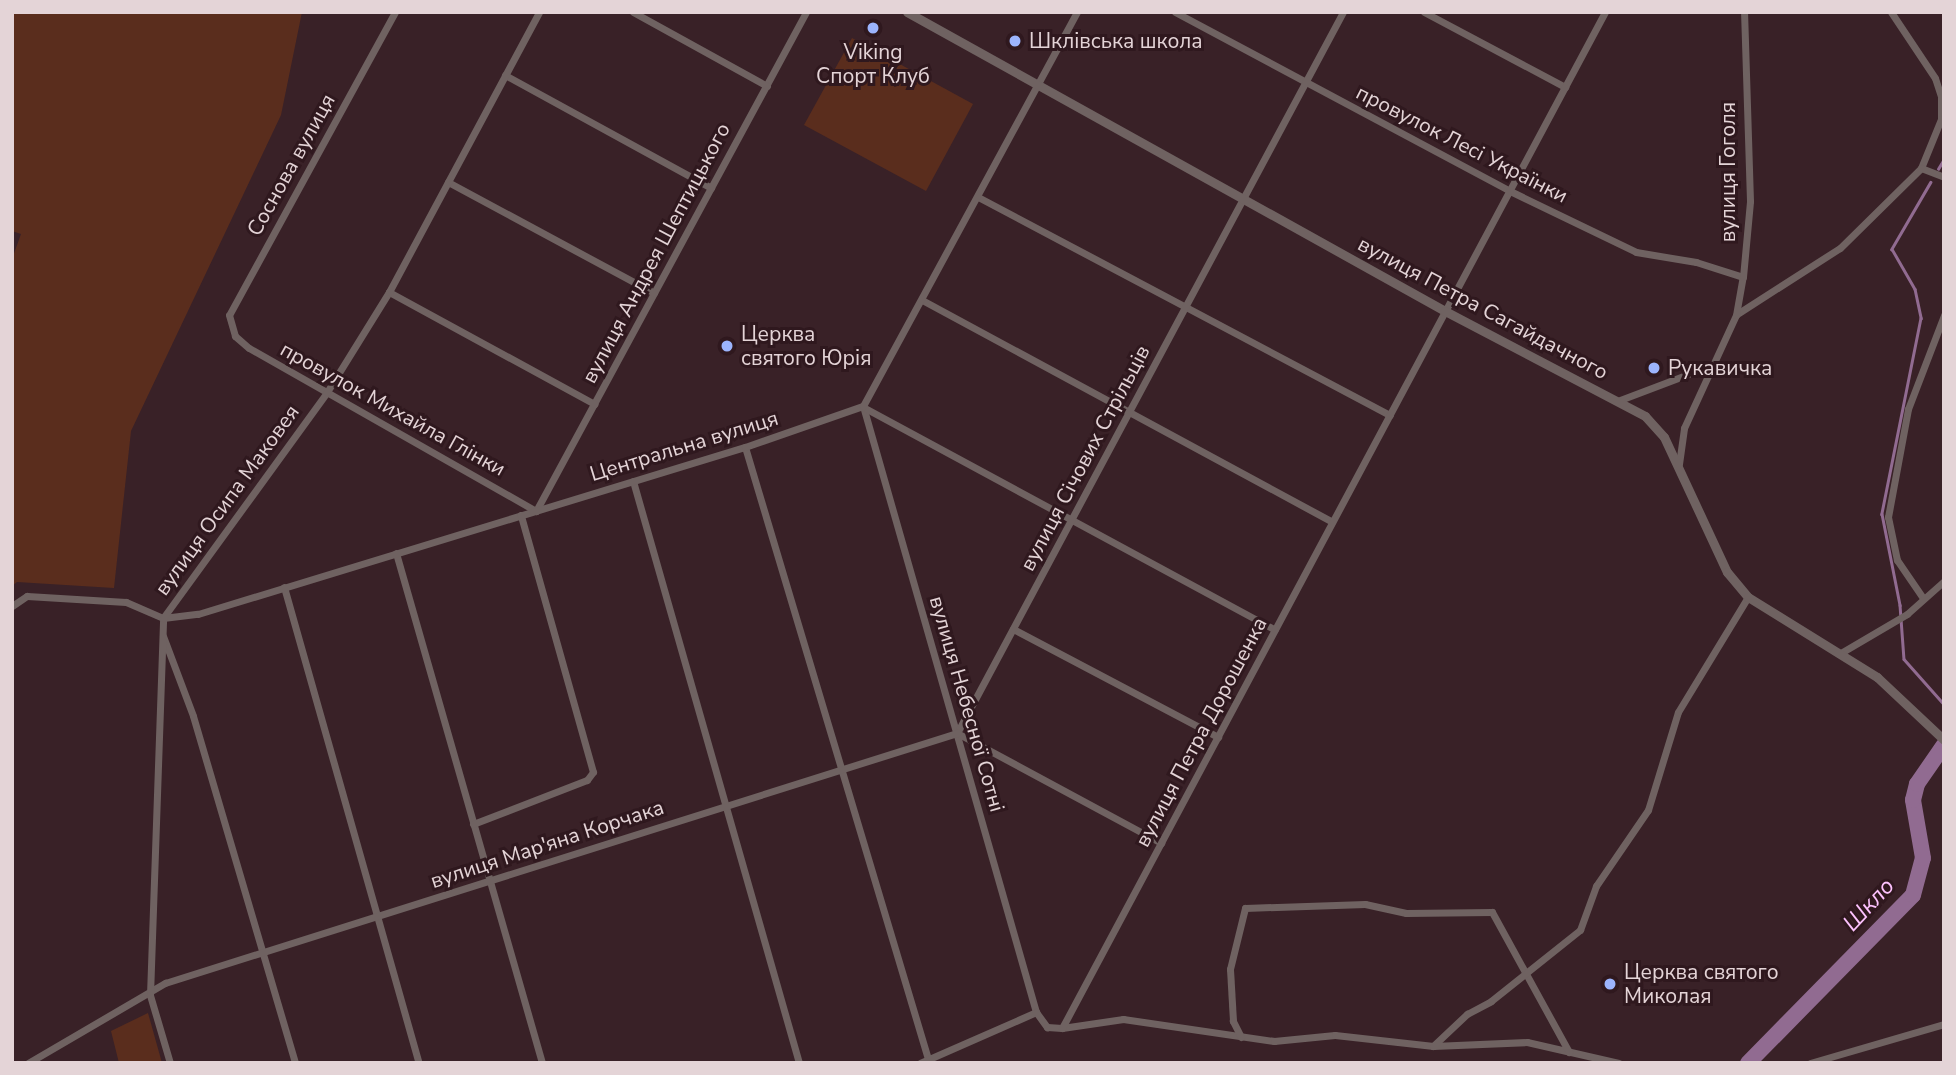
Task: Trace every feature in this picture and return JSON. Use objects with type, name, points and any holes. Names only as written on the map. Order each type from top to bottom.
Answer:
[{"type":"street","name":"Соснова вулиця","points":[[235,336],[229,315],[395,12]]},
{"type":"street","name":"вулиця Осипа Маковея","points":[[170,1063],[150,995],[163,618],[327,392],[388,292],[539,12]]},
{"type":"street","points":[[632,12],[767,86]]},
{"type":"street","name":"вулиця Андрея Шептицького","points":[[536,510],[806,12]]},
{"type":"street","name":"вулиця Петра Сагайдачного","points":[[907,12],[1445,311],[1620,400],[1664,437],[1679,464],[1727,572],[1748,597],[1877,677],[1944,740]]},
{"type":"street","points":[[1077,12],[863,406],[1275,630]]},
{"type":"street","name":"провулок Лесі Українки","points":[[1175,12],[1510,191],[1651,257],[1696,262],[1743,277]]},
{"type":"street","name":"вулиця Січових Стрільців","points":[[957,733],[1343,12]]},
{"type":"street","points":[[1424,12],[1565,86]]},
{"type":"street","name":"вулиця Петра Дорошенка","points":[[1062,1028],[1605,12]]},
{"type":"street","name":"вулиця Гоголя","points":[[1679,464],[1684,428],[1710,366],[1736,315],[1743,277],[1750,201],[1744,12]]},
{"type":"street","points":[[1736,315],[1840,248],[1921,168],[1941,120],[1941,97],[1936,78],[1891,12]]},
{"type":"street","points":[[505,75],[711,188]]},
{"type":"street","points":[[1921,168],[1944,177]]},
{"type":"street","points":[[448,181],[654,293]]},
{"type":"street","points":[[978,197],[1390,415]]},
{"type":"street","points":[[388,292],[594,404]]},
{"type":"street","points":[[922,300],[1332,522]]},
{"type":"street","points":[[1923,598],[1897,560],[1888,517],[1908,409],[1944,315]]},
{"type":"street","name":"провулок Михайла Глінки","points":[[235,336],[327,392],[536,510]]},
{"type":"street","points":[[1620,400],[1710,366]]},
{"type":"street","name":"Центральна вулиця","points":[[163,618],[198,614],[745,447],[863,406]]},
{"type":"street","name":"вулиця Небесної Сотні","points":[[863,406],[1036,1012]]},
{"type":"street","points":[[745,447],[924,1061],[1036,1012],[1047,1027],[1062,1028],[1123,1019],[1274,1041],[1335,1035],[1433,1046],[1508,1041],[1619,1063]]},
{"type":"street","points":[[633,481],[799,1063]]},
{"type":"street","points":[[473,824],[587,780],[593,772],[521,515]]},
{"type":"street","points":[[396,553],[541,1063]]},
{"type":"street","points":[[1839,654],[1907,614],[1944,581]]},
{"type":"street","points":[[284,587],[419,1063]]},
{"type":"street","points":[[12,606],[27,596],[126,602],[163,618]]},
{"type":"street","points":[[1433,1046],[1467,1014],[1580,930],[1597,886],[1648,810],[1678,712],[1748,597]]},
{"type":"street","points":[[1013,629],[1218,737]]},
{"type":"street","points":[[161,632],[193,716],[295,1063]]},
{"type":"street","points":[[957,733],[1161,843]]},
{"type":"street","name":"вулиця Мар'яна Корчака","points":[[28,1063],[59,1041],[150,995],[165,983],[957,733]]},
{"type":"street","points":[[1241,1037],[1233,1021],[1230,970],[1245,908],[1365,904],[1406,913],[1492,912],[1569,1052]]},
{"type":"street","points":[[1810,1063],[1944,1024]]},
{"type":"shaded area","points":[[12,12],[302,12],[281,115],[131,431],[114,588],[17,582],[12,586],[12,259],[21,234],[12,231]]},
{"type":"shaded area","points":[[852,38],[973,104],[926,191],[804,125]]},
{"type":"shaded area","points":[[148,1013],[162,1063],[119,1063],[111,1031]]},
{"type":"waterway","points":[[1938,169],[1944,159]]},
{"type":"waterway","points":[[1931,182],[1892,249],[1915,289],[1921,318],[1882,514],[1900,605],[1904,659],[1944,704]]},
{"type":"waterway","name":"Шкло","points":[[1748,1063],[1913,895],[1923,858],[1913,800],[1917,784],[1944,745]]},
{"type":"place","name":"Viking Спорт Клуб","points":[[873,28]]},
{"type":"place","name":"Шклівська школа","points":[[1015,41]]},
{"type":"place","name":"Церква святого Юрія","points":[[727,346]]},
{"type":"place","name":"Рукавичка","points":[[1654,368]]},
{"type":"place","name":"Церква святого Миколая","points":[[1610,984]]}]
